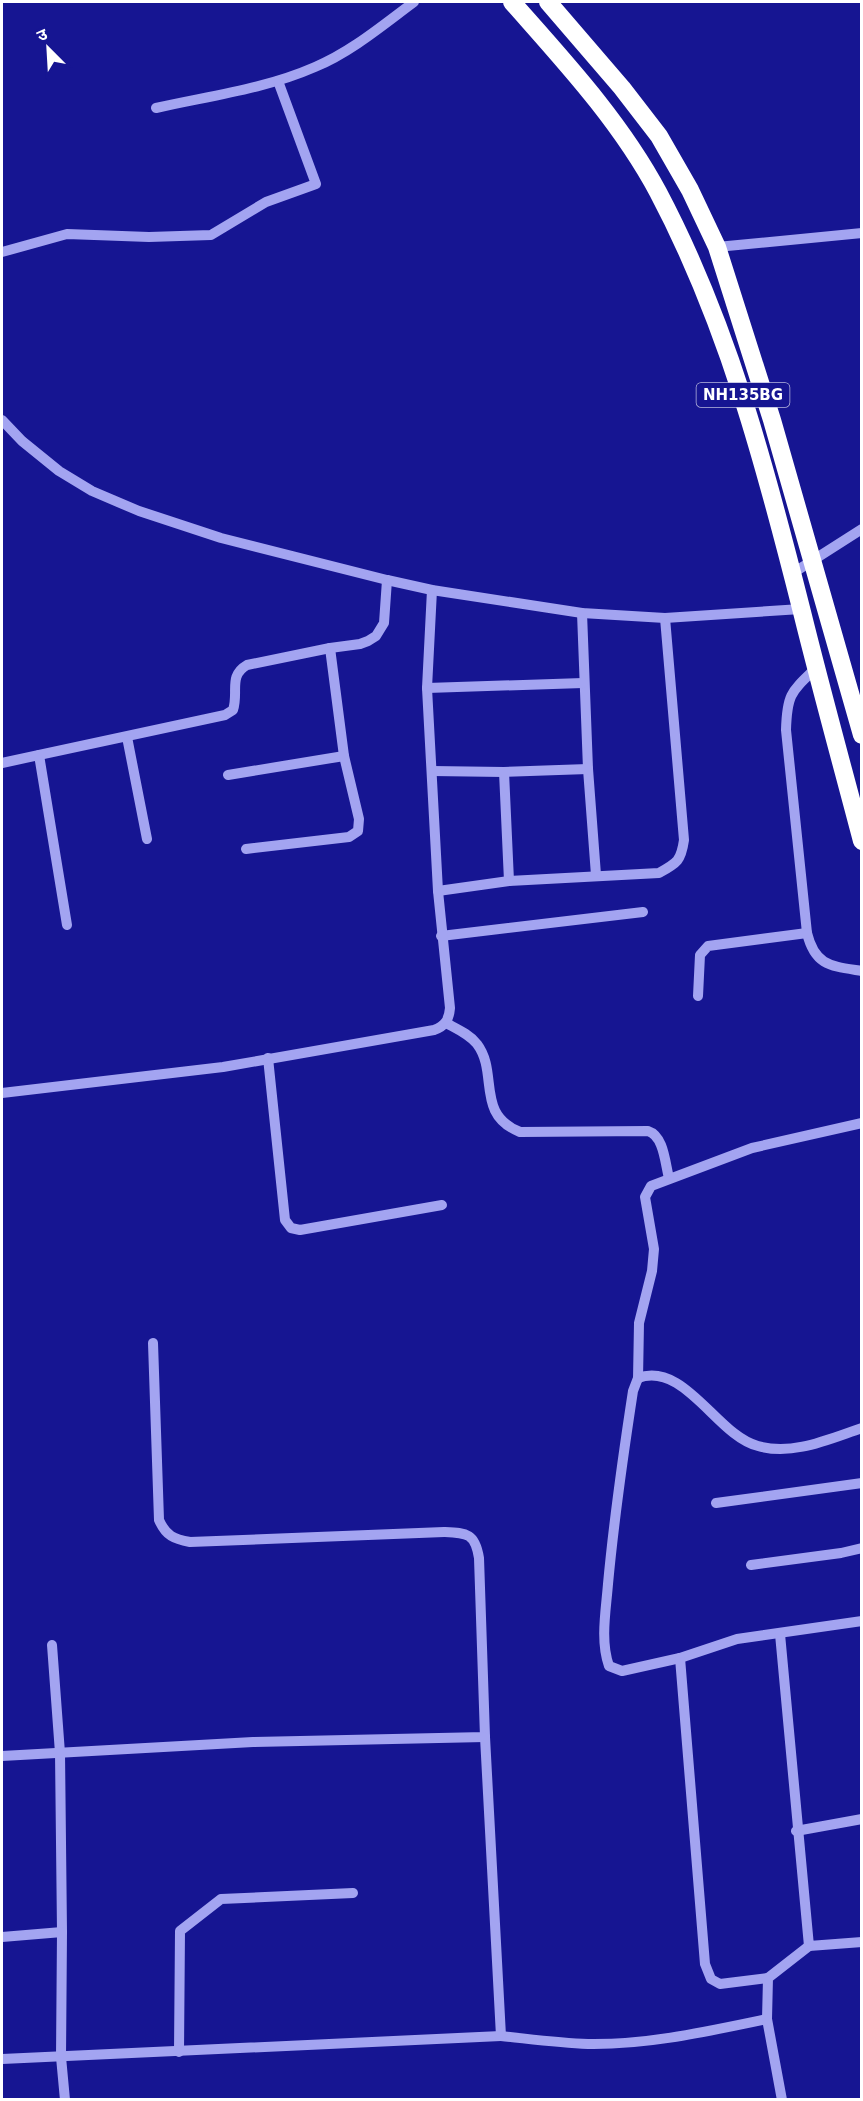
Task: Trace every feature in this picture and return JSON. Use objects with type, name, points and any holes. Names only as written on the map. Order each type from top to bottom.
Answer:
[{"type":"highway","name":"NH135BG","points":[[512,2],[603,106],[658,192],[712,314],[743,397],[793,573],[861,841]]},
{"type":"highway","name":"NH135BG","points":[[548,2],[622,87],[659,136],[690,190],[717,247],[769,410],[811,560],[859,713],[861,735]]},
{"type":"street","points":[[156,108],[278,81],[316,67],[356,44],[414,2]]},
{"type":"street","points":[[2,252],[67,234],[149,237],[210,236],[266,202],[316,184],[278,81]]},
{"type":"street","points":[[717,247],[861,233]]},
{"type":"street","points":[[2,420],[22,441],[59,471],[92,491],[139,511],[221,538],[387,580],[432,590],[582,613],[665,618],[801,609]]},
{"type":"street","points":[[793,573],[861,529]]},
{"type":"street","points":[[2,763],[225,715],[233,710],[236,701],[235,679],[239,670],[247,665],[360,644],[376,636],[384,623],[387,580]]},
{"type":"street","points":[[2,1093],[223,1066],[434,1030],[446,1023],[450,1008],[441,936],[426,688],[432,590]]},
{"type":"street","points":[[582,613],[583,682],[596,875]]},
{"type":"street","points":[[438,891],[509,881],[659,873],[674,865],[681,856],[684,840],[665,618]]},
{"type":"street","points":[[246,849],[349,837],[358,831],[359,819],[344,756],[330,648]]},
{"type":"street","points":[[816,668],[794,688],[787,704],[786,730],[807,933],[811,949],[822,961],[861,971]]},
{"type":"street","points":[[426,688],[583,682]]},
{"type":"street","points":[[127,737],[147,839]]},
{"type":"street","points":[[39,755],[67,925]]},
{"type":"street","points":[[228,775],[344,756]]},
{"type":"street","points":[[432,771],[588,769]]},
{"type":"street","points":[[504,771],[509,881]]},
{"type":"street","points":[[441,936],[644,912]]},
{"type":"street","points":[[698,996],[700,955],[708,946],[807,933]]},
{"type":"street","points":[[446,1023],[469,1036],[478,1045],[493,1104],[499,1117],[508,1127],[520,1132],[648,1131],[659,1139],[669,1178]]},
{"type":"street","points":[[268,1058],[285,1220],[291,1228],[300,1230],[442,1205]]},
{"type":"street","points":[[861,1123],[752,1148],[651,1186],[645,1197],[654,1249],[652,1271],[639,1323],[638,1379],[633,1391],[614,1522],[605,1618],[605,1657],[609,1666],[622,1671],[680,1658],[737,1640],[861,1621]]},
{"type":"street","points":[[153,1342],[159,1520],[164,1532],[174,1539],[190,1542],[444,1532],[461,1533],[472,1537],[477,1545],[501,2036]]},
{"type":"street","points":[[638,1379],[653,1374],[679,1384],[742,1440],[756,1446],[777,1450],[800,1447],[861,1428]]},
{"type":"street","points":[[716,1503],[861,1483]]},
{"type":"street","points":[[750,1565],[842,1553],[861,1548]]},
{"type":"street","points":[[780,1634],[808,1947]]},
{"type":"street","points":[[52,1645],[60,1753],[61,2057],[65,2100]]},
{"type":"street","points":[[680,1658],[705,1964],[711,1979],[720,1984],[768,1978],[808,1947],[861,1942]]},
{"type":"street","points":[[2,1756],[253,1742],[485,1737]]},
{"type":"street","points":[[796,1831],[861,1819]]},
{"type":"street","points":[[179,2052],[180,1931],[221,1899],[353,1893]]},
{"type":"street","points":[[2,1936],[62,1932]]},
{"type":"street","points":[[768,1978],[767,2019],[782,2100]]},
{"type":"street","points":[[2,2059],[501,2036],[588,2044],[700,2033],[767,2019]]}]
